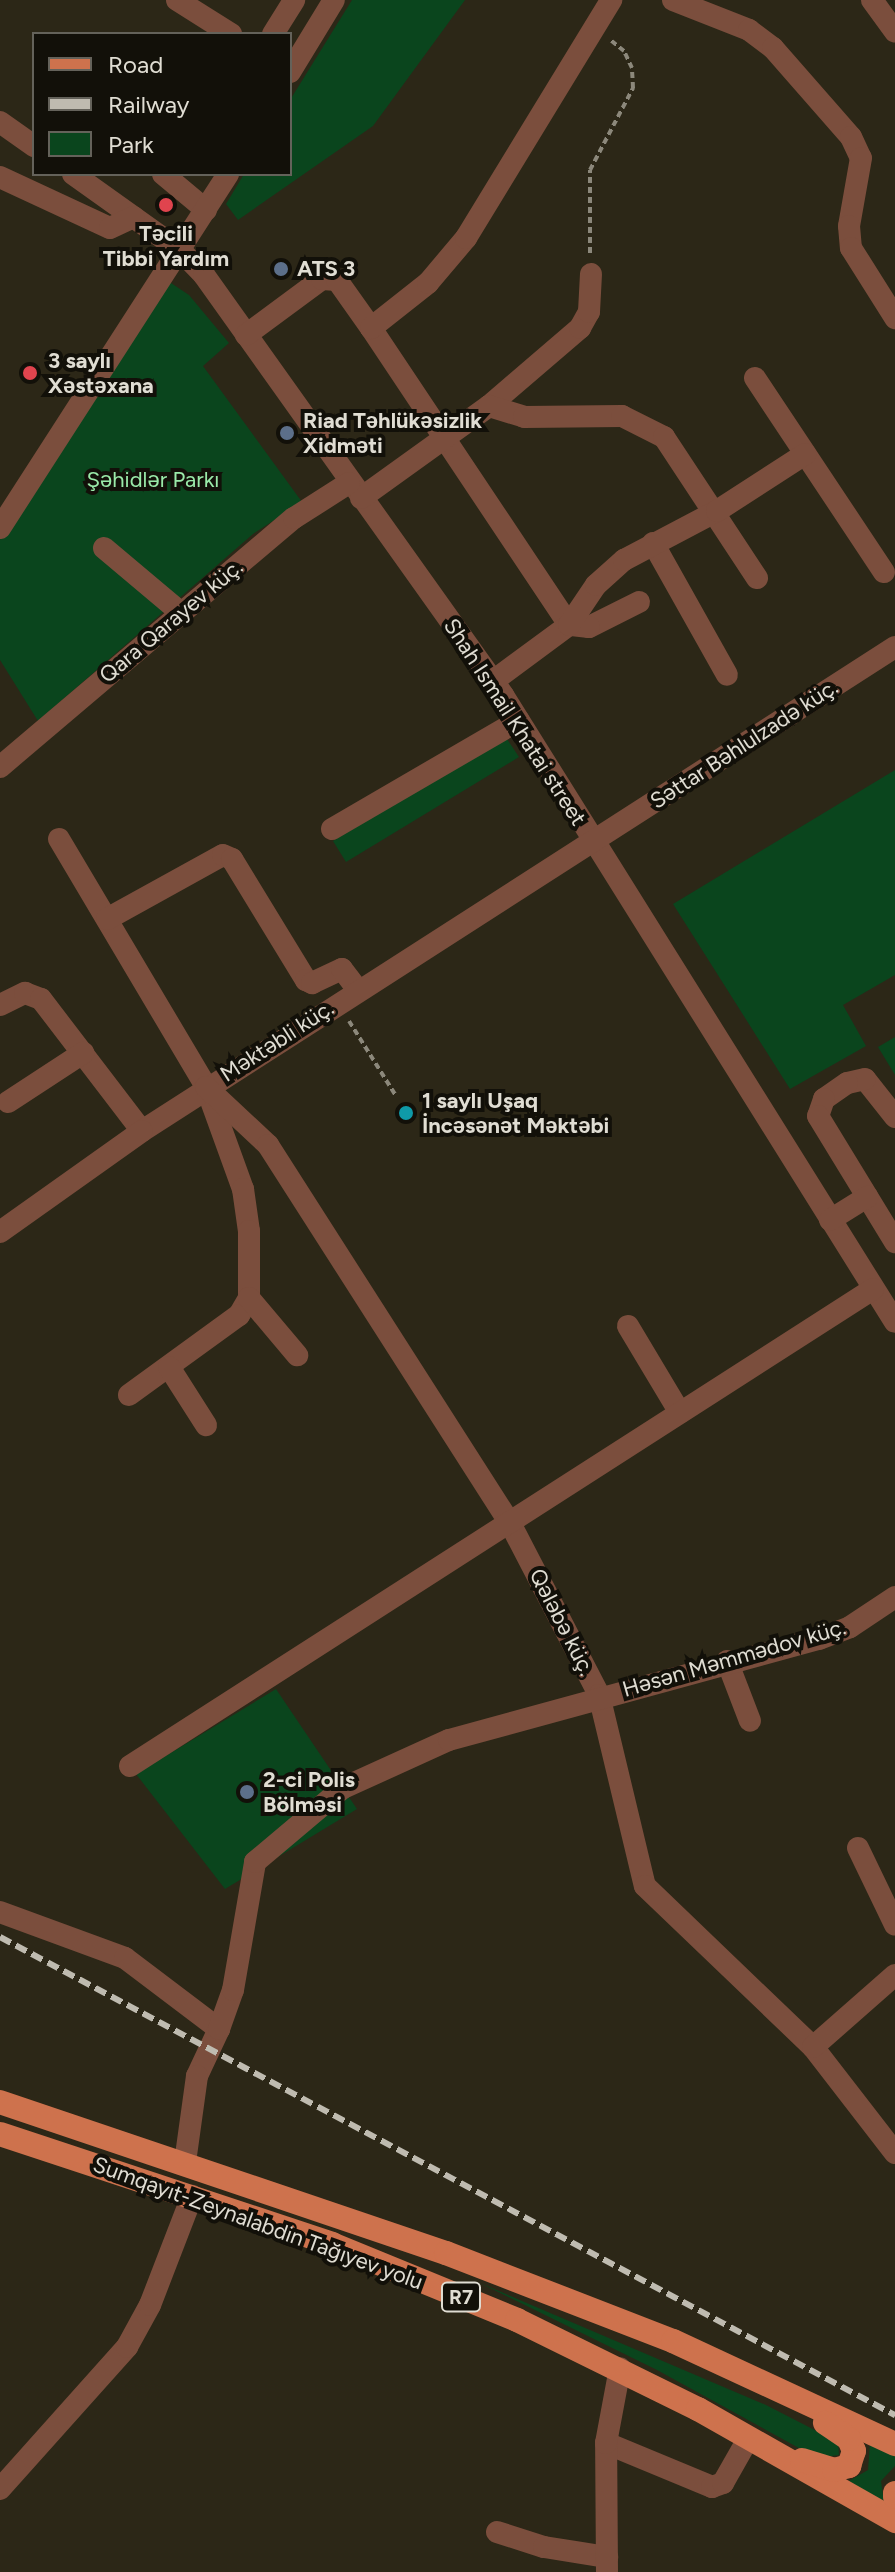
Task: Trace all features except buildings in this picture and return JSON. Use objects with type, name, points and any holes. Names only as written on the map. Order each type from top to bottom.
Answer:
[{"type":"main road","name":"Sumqayıt-Zeynalabdin Tağıyev yolu","points":[[0,2102],[446,2253],[718,2362],[895,2444]]},
{"type":"main road","name":"Sumqayıt-Zeynalabdin Tağıyev yolu","points":[[0,2134],[192,2196],[423,2281],[620,2368],[895,2521]]},
{"type":"main road","points":[[718,2362],[839,2431],[854,2451],[849,2466],[834,2470],[748,2439]]},
{"type":"street","points":[[177,0],[228,32]]},
{"type":"street","points":[[274,32],[294,0]]},
{"type":"street","points":[[292,68],[334,0]]},
{"type":"street","points":[[371,328],[428,283],[466,238],[611,0]]},
{"type":"street","points":[[673,0],[724,17],[761,39],[851,137],[861,158],[849,226],[851,248],[895,318]]},
{"type":"street","points":[[872,0],[895,32]]},
{"type":"street","points":[[0,122],[32,145]]},
{"type":"street","name":"Shah Ismail Khatai street","points":[[76,176],[181,251],[246,335],[519,720],[895,1322]]},
{"type":"street","points":[[165,176],[206,210]]},
{"type":"street","points":[[0,528],[227,176]]},
{"type":"street","points":[[0,177],[110,228],[134,217]]},
{"type":"street","name":"Qara Qarayev küç.","points":[[0,767],[294,518],[355,490],[448,439],[489,406],[580,328],[589,312],[591,274]]},
{"type":"street","points":[[246,335],[329,277],[371,328],[448,439],[569,625]]},
{"type":"street","points":[[755,378],[884,572]]},
{"type":"street","points":[[489,406],[524,417],[622,416],[664,437],[717,511],[757,578]]},
{"type":"street","points":[[493,681],[569,625],[608,572],[653,543],[717,511],[805,454]]},
{"type":"street","points":[[653,543],[727,675]]},
{"type":"street","points":[[104,548],[180,612]]},
{"type":"street","points":[[569,625],[589,627],[639,602]]},
{"type":"street","name":"Səttar Bəhlulzadə küç.","points":[[594,842],[895,647]]},
{"type":"street","points":[[332,829],[519,720]]},
{"type":"street","points":[[59,839],[206,1087],[243,1189],[249,1298],[297,1355]]},
{"type":"street","name":"Məktəbli küç.","points":[[0,1232],[206,1087],[594,842]]},
{"type":"street","points":[[107,919],[223,855],[232,859],[306,980],[312,983],[342,969],[357,989]]},
{"type":"street","points":[[0,1005],[32,994],[83,1053],[142,1131]]},
{"type":"street","points":[[8,1102],[83,1053]]},
{"type":"street","points":[[895,1117],[865,1079],[847,1083],[819,1106],[824,1129],[895,1242]]},
{"type":"street","name":"Qələbə küç.","points":[[206,1087],[268,1145],[510,1523],[599,1695],[645,1886],[813,2047],[895,2153]]},
{"type":"street","points":[[830,1220],[867,1197]]},
{"type":"street","points":[[130,1766],[873,1289]]},
{"type":"street","points":[[129,1395],[222,1330],[249,1298]]},
{"type":"street","points":[[628,1326],[680,1413]]},
{"type":"street","points":[[169,1367],[206,1425]]},
{"type":"street","name":"Həsən Məmmədov küç.","points":[[185,2163],[197,2076],[233,1990],[255,1862],[343,1788],[412,1753],[599,1695],[850,1627],[895,1597]]},
{"type":"street","points":[[727,1661],[750,1721]]},
{"type":"street","points":[[858,1848],[895,1925]]},
{"type":"street","points":[[0,1912],[125,1958],[219,2029]]},
{"type":"street","points":[[813,2047],[895,1975]]},
{"type":"street","points":[[0,2489],[127,2347],[150,2305],[192,2196]]},
{"type":"street","points":[[497,2532],[607,2565],[606,2443],[620,2368]]},
{"type":"street","points":[[606,2443],[712,2487],[723,2483],[748,2439]]},
{"type":"path","points":[[591,274],[590,170],[598,146],[633,88],[624,51],[594,28]]},
{"type":"path","points":[[337,1002],[396,1096]]},
{"type":"green space","points":[[352,0],[465,0],[373,126],[238,220],[226,204],[243,176],[292,176],[292,97]]},
{"type":"green space","name":"Şəhidlər Parkı","points":[[165,279],[189,295],[229,343],[203,366],[302,502],[253,534],[38,721],[0,660],[0,528]]},
{"type":"green space","points":[[505,736],[519,757],[346,862],[333,841]]},
{"type":"green space","points":[[895,770],[895,975],[843,1005],[866,1046],[790,1089],[673,904]]},
{"type":"green space","points":[[895,1037],[895,1075],[878,1047]]},
{"type":"green space","name":"2-ci Polis Bölməsi","points":[[276,1689],[357,1809],[225,1889],[136,1774]]},
{"type":"green space","points":[[480,2283],[766,2405],[838,2442],[839,2455],[817,2458],[657,2370]]},
{"type":"green space","points":[[870,2443],[895,2456],[895,2466],[881,2481],[885,2510],[842,2485],[868,2470]]},
{"type":"railway","points":[[0,1937],[895,2415]]},
{"type":"place","name":"Təcili Tibbi Yardım","points":[[166,205]]},
{"type":"place","name":"ATS 3","points":[[281,269]]},
{"type":"place","name":"3 saylı Xəstəxana","points":[[30,373]]},
{"type":"place","name":"Riad Təhlükəsizlik Xidməti","points":[[287,433]]},
{"type":"place","name":"1 saylı Uşaq İncəsənət Məktəbi","points":[[406,1113]]},
{"type":"place","name":"2-ci Polis Bölməsi","points":[[247,1792]]}]
